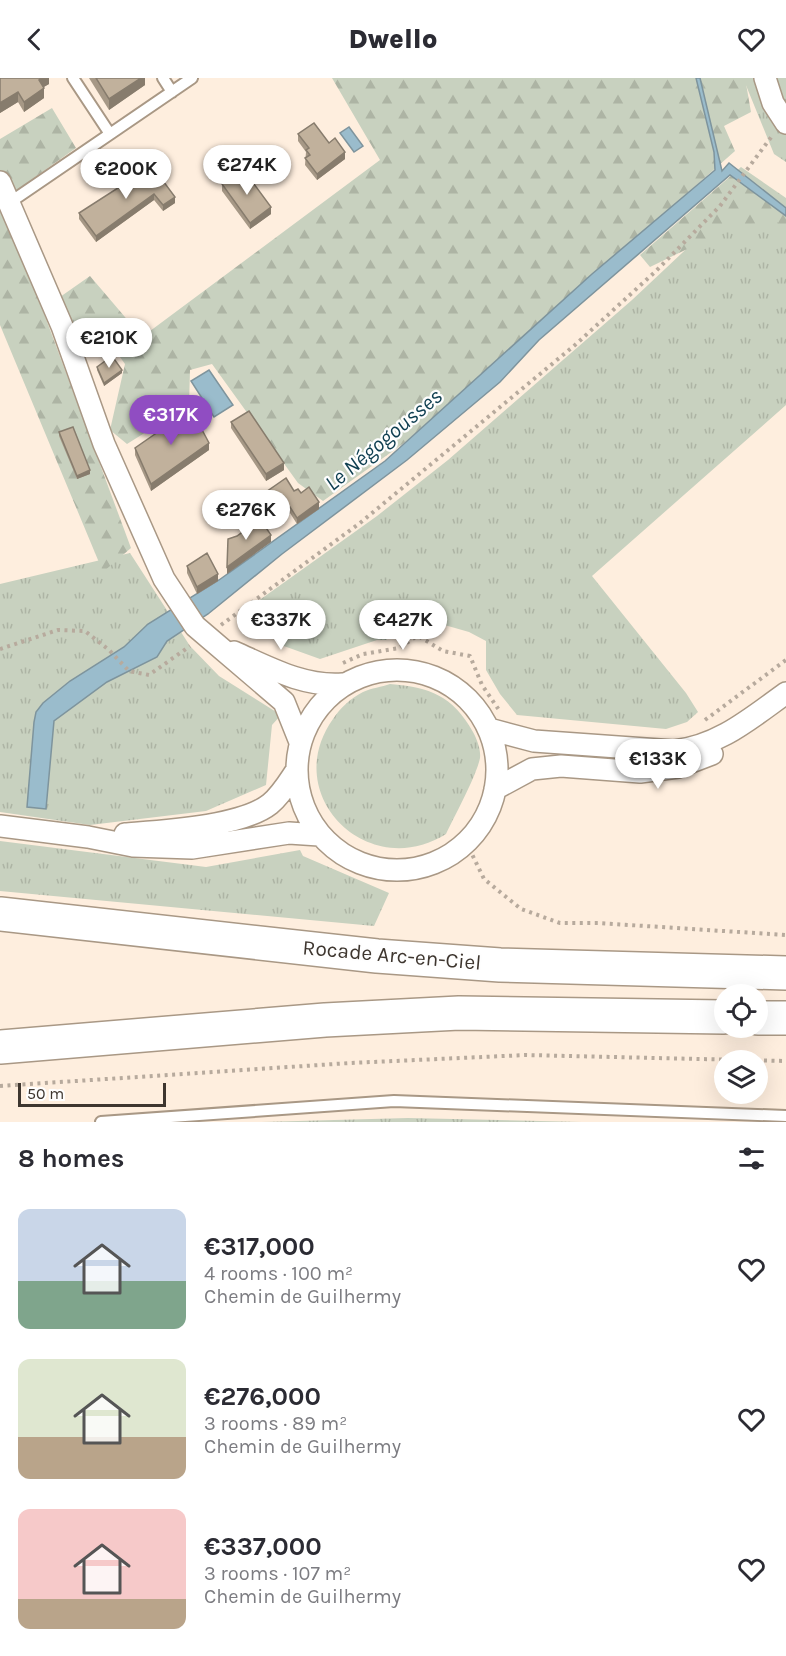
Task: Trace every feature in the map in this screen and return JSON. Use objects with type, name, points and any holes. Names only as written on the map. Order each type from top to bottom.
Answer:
[{"type":"highway","name":"Rocade Arc-en-Ciel","points":[[0,914],[388,957],[500,965],[786,973]]},
{"type":"highway","points":[[0,1047],[325,1020],[459,1013],[714,1017]]},
{"type":"highway","points":[[768,1018],[786,1018]]},
{"type":"street","points":[[765,78],[780,128]]},
{"type":"street","points":[[0,182],[62,326],[104,444],[164,579],[177,602],[284,702],[300,742]]},
{"type":"street","points":[[210,634],[304,681],[321,686],[338,676],[390,669],[414,671],[438,678],[459,691],[495,722],[534,741],[674,752],[695,749],[718,740],[786,693]]},
{"type":"street","points":[[338,676],[310,719],[300,742],[296,771],[299,794],[307,816],[320,835],[340,853],[365,866],[392,871],[418,868],[444,859],[466,842],[485,818],[495,789],[497,765],[495,722]]},
{"type":"street","points":[[495,789],[532,770],[542,768],[561,766],[640,772],[695,762],[732,744],[786,704]]},
{"type":"street","points":[[88,837],[185,828],[254,813],[269,805],[282,792],[296,771]]},
{"type":"street","points":[[0,826],[88,837],[133,846],[192,848],[289,833],[320,835]]},
{"type":"lane","points":[[73,78],[110,134]]},
{"type":"lane","points":[[163,78],[172,92]]},
{"type":"lane","points":[[9,203],[192,78]]},
{"type":"lane","points":[[101,1122],[394,1101],[786,1116]]},
{"type":"path","points":[[0,648],[58,630],[85,631],[109,650],[129,671],[149,675],[210,634],[360,523],[575,345],[656,271],[720,206],[735,183],[780,128]]},
{"type":"path","points":[[338,676],[363,654],[399,648],[417,636],[443,651],[470,656],[495,722]]},
{"type":"path","points":[[698,727],[714,711],[786,660]]},
{"type":"path","points":[[466,842],[484,879],[521,909],[560,923],[598,923],[786,934]]},
{"type":"path","points":[[0,1086],[350,1063],[526,1055],[786,1061]]},
{"type":"green space","points":[[332,78],[745,78],[751,112],[724,126],[735,151],[404,443],[323,501],[298,483],[212,364],[190,370],[189,405],[127,444],[110,430],[125,364],[110,343],[74,331],[60,297],[90,276],[142,337],[380,160]]},
{"type":"green space","points":[[743,78],[786,78],[786,162],[774,154]]},
{"type":"green space","points":[[52,108],[76,148],[0,202],[0,139]]},
{"type":"green space","points":[[741,167],[786,198],[786,229],[777,222],[737,225],[650,267],[640,255]]},
{"type":"green space","points":[[741,188],[786,223],[786,405],[592,576],[686,693],[698,712],[687,722],[666,729],[517,715],[500,694],[486,670],[486,641],[469,632],[413,616],[386,640],[377,640],[320,659],[281,645],[243,612],[377,516],[448,460],[632,300],[715,222]]},
{"type":"green space","points":[[0,211],[42,308],[131,548],[103,572],[0,325]]},
{"type":"green space","points":[[130,553],[190,646],[219,676],[281,715],[272,725],[266,785],[206,811],[90,825],[0,812],[0,584]]},
{"type":"green space","points":[[390,684],[429,691],[448,702],[465,720],[476,738],[480,752],[474,775],[446,834],[417,846],[388,847],[362,839],[340,823],[324,802],[317,776],[319,748],[336,715],[359,694]]},
{"type":"green space","points":[[0,841],[206,867],[300,850],[303,856],[389,893],[374,926],[0,891]]},
{"type":"green space","points":[[408,1118],[582,1122],[261,1122]]},
{"type":"water","points":[[696,78],[700,78],[722,171],[729,163],[786,208],[786,216],[730,175],[539,340],[500,382],[407,460],[282,554],[208,614],[167,641],[157,657],[107,682],[54,721],[46,809],[27,807],[34,722],[36,712],[43,703],[70,681],[124,647],[148,624],[219,580],[385,461],[592,274],[715,170],[714,152]]},
{"type":"water","points":[[349,127],[363,146],[354,152],[340,133]]},
{"type":"water","points":[[209,370],[233,405],[214,417],[191,381]]},
{"type":"building","points":[[0,78],[42,78],[39,80],[44,88],[24,102],[18,92],[0,103]]},
{"type":"building","points":[[96,78],[141,78],[109,99]]},
{"type":"building","points":[[314,123],[329,143],[335,138],[345,152],[317,174],[305,158],[310,155],[306,150],[309,148],[298,134]]},
{"type":"building","points":[[152,166],[175,197],[163,205],[154,194],[96,236],[79,213]]},
{"type":"building","points":[[243,169],[271,207],[250,223],[222,184]]},
{"type":"building","points":[[112,356],[122,370],[104,383],[97,367]]},
{"type":"building","points":[[191,409],[209,443],[151,484],[135,448]]},
{"type":"building","points":[[249,411],[284,463],[266,474],[231,422]]},
{"type":"building","points":[[73,427],[90,470],[77,476],[59,432]]},
{"type":"building","points":[[286,478],[294,491],[298,489],[301,493],[309,487],[319,502],[297,518],[290,507],[280,513],[266,492]]},
{"type":"building","points":[[260,519],[271,535],[227,567],[228,539],[237,536]]},
{"type":"building","points":[[207,553],[218,574],[197,587],[187,566]]},
{"type":"water label","name":"Le Négogousses","points":[[383,439]]}]
